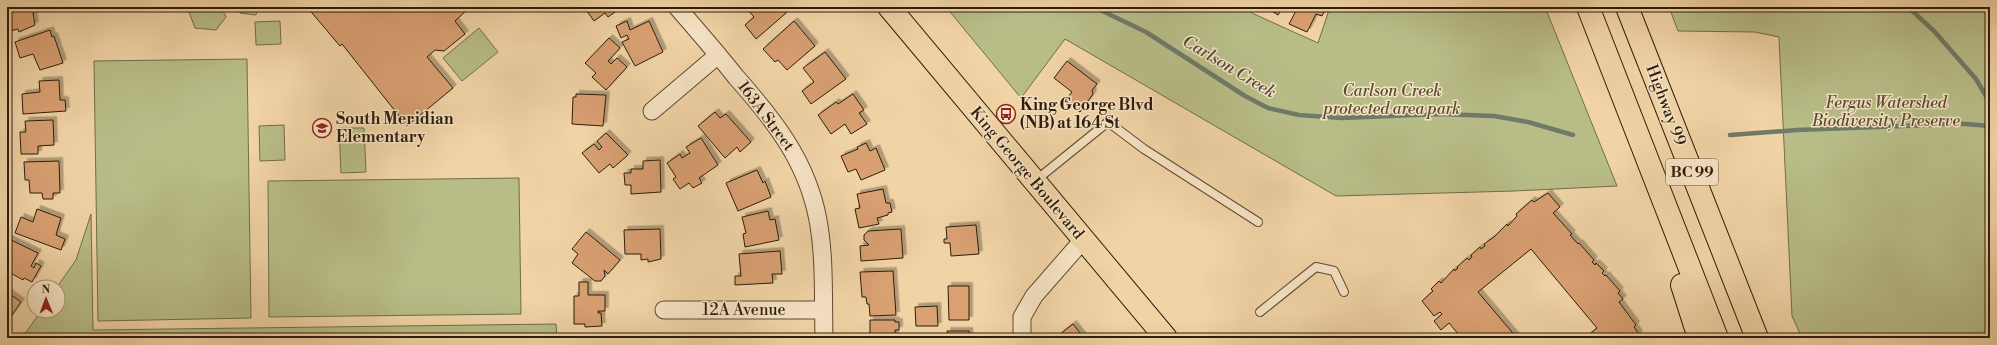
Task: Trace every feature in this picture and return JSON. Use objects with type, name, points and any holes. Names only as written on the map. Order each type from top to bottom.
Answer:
[{"type":"main road","name":"King George Boulevard","points":[[889,7],[1166,338]]},
{"type":"main road","name":"BC 99","points":[[1588,7],[1717,338]]},
{"type":"main road","name":"Highway 99","points":[[1627,7],[1757,338]]},
{"type":"main road","points":[[1627,106],[1699,338]]},
{"type":"street","name":"163A Street","points":[[678,7],[778,127],[790,145],[808,181],[818,220],[822,257],[824,338]]},
{"type":"street","points":[[652,111],[718,55]]},
{"type":"street","points":[[1022,338],[1022,316],[1034,296],[1083,240]]},
{"type":"street","name":"12A Avenue","points":[[664,310],[823,310]]},
{"type":"lane","points":[[1034,181],[1108,122],[1144,149],[1258,222]]},
{"type":"lane","points":[[1260,312],[1316,266],[1334,271],[1344,292]]},
{"type":"green space","points":[[190,7],[221,7],[226,17],[216,30],[195,28],[189,12]]},
{"type":"green space","points":[[237,7],[258,7],[256,15],[240,13]]},
{"type":"green space","name":"Carlson Creek protected area park","points":[[946,7],[1244,7],[1254,14],[1318,43],[1330,7],[1545,7],[1617,186],[1514,191],[1336,196],[1065,39],[1021,98]]},
{"type":"green space","name":"Fergus Watershed Biodiversity Preserve","points":[[1669,7],[1990,7],[1990,338],[1802,338],[1792,316],[1779,37],[1755,32],[1678,31]]},
{"type":"green space","points":[[280,21],[281,44],[256,45],[255,22]]},
{"type":"green space","points":[[479,28],[498,52],[462,81],[443,58]]},
{"type":"green space","points":[[247,59],[251,318],[98,321],[94,61]]},
{"type":"green space","points":[[284,125],[285,160],[260,161],[259,126]]},
{"type":"green space","points":[[339,128],[364,128],[366,172],[341,173]]},
{"type":"green space","points":[[519,178],[521,314],[269,317],[268,181]]},
{"type":"green space","points":[[91,214],[93,330],[556,324],[557,338],[22,338],[35,319],[66,319],[66,279],[63,279],[76,260]]},
{"type":"building","points":[[7,7],[32,7],[35,25],[19,32],[18,29],[10,31],[7,20]]},
{"type":"building","points":[[307,7],[470,7],[455,21],[465,34],[444,51],[435,50],[427,57],[453,88],[407,126],[342,44],[340,46]]},
{"type":"building","points":[[584,7],[622,7],[608,17],[605,13],[594,21]]},
{"type":"building","points":[[749,7],[781,7],[786,13],[756,39],[745,25],[754,17],[747,9]]},
{"type":"building","points":[[1265,7],[1283,7],[1278,15]]},
{"type":"building","points":[[1298,7],[1326,7],[1322,16],[1316,14],[1307,32],[1289,24]]},
{"type":"building","points":[[627,21],[630,30],[649,21],[663,52],[635,66],[622,42],[629,39],[627,35],[621,38],[616,26]]},
{"type":"building","points":[[794,21],[815,46],[787,70],[778,60],[775,62],[763,49]]},
{"type":"building","points":[[50,30],[52,37],[54,36],[63,63],[40,70],[33,54],[20,58],[15,42]]},
{"type":"building","points":[[609,38],[620,48],[608,61],[611,64],[617,58],[627,67],[606,90],[592,77],[596,73],[585,63]]},
{"type":"building","points":[[825,52],[846,79],[811,104],[802,91],[814,82],[803,68]]},
{"type":"building","points":[[1067,61],[1097,84],[1092,90],[1093,94],[1080,112],[1065,101],[1072,92],[1054,78]]},
{"type":"building","points":[[59,80],[60,100],[65,100],[66,111],[23,114],[22,94],[40,92],[39,81]]},
{"type":"building","points":[[576,94],[606,95],[603,126],[572,124],[573,97],[576,97]]},
{"type":"building","points":[[853,94],[864,110],[859,113],[867,124],[851,134],[845,124],[831,134],[818,115],[836,102],[838,104]]},
{"type":"building","points":[[715,112],[720,118],[726,114],[751,142],[740,152],[737,147],[725,158],[698,126]]},
{"type":"building","points":[[53,120],[54,145],[38,146],[38,154],[21,154],[20,132],[26,132],[25,121]]},
{"type":"building","points":[[606,133],[628,155],[613,168],[610,164],[599,173],[582,153],[594,144],[599,150],[602,147],[597,141]]},
{"type":"building","points":[[701,138],[718,165],[699,178],[702,183],[693,188],[689,183],[680,189],[673,179],[676,177],[667,163],[680,154],[682,158],[690,153],[686,147]]},
{"type":"building","points":[[866,143],[870,151],[876,148],[885,170],[861,180],[856,169],[848,172],[841,156],[858,149],[857,147]]},
{"type":"building","points":[[660,160],[661,192],[631,194],[631,185],[625,185],[624,173],[631,173],[631,169],[643,169],[643,161]]},
{"type":"building","points":[[59,161],[60,193],[53,193],[53,199],[43,199],[42,193],[30,193],[29,180],[25,180],[24,162]]},
{"type":"building","points":[[757,170],[763,183],[765,181],[771,197],[738,211],[726,183]]},
{"type":"building","points":[[883,189],[886,203],[890,203],[892,212],[888,213],[888,215],[877,218],[879,224],[859,228],[855,209],[860,208],[857,194]]},
{"type":"building","points":[[1548,193],[1560,207],[1553,213],[1572,234],[1570,235],[1594,260],[1592,262],[1595,265],[1596,263],[1604,271],[1602,273],[1605,276],[1606,275],[1620,291],[1618,293],[1623,299],[1619,302],[1636,325],[1634,327],[1639,334],[1637,336],[1639,338],[1585,338],[1597,328],[1531,249],[1478,292],[1517,338],[1459,338],[1457,336],[1459,335],[1449,323],[1441,330],[1434,321],[1442,314],[1440,312],[1434,316],[1422,301],[1433,291],[1431,289],[1439,281],[1441,283],[1454,269],[1455,271],[1458,268],[1457,267],[1467,258],[1469,260],[1472,257],[1471,255],[1480,247],[1481,249],[1485,246],[1484,244],[1494,237],[1507,224],[1508,226],[1517,216],[1516,214],[1532,200],[1534,202]]},
{"type":"building","points":[[37,209],[61,218],[56,235],[65,239],[61,250],[15,233],[21,217],[33,222]]},
{"type":"building","points":[[768,211],[770,220],[775,219],[779,240],[745,247],[743,234],[746,233],[742,217]]},
{"type":"building","points":[[976,225],[979,254],[951,256],[950,243],[944,243],[944,239],[947,239],[946,227]]},
{"type":"building","points":[[660,229],[661,259],[648,262],[648,259],[641,260],[641,254],[625,254],[624,230]]},
{"type":"building","points":[[901,229],[903,258],[861,261],[860,246],[869,245],[864,240],[864,235],[868,231]]},
{"type":"building","points":[[586,232],[620,260],[608,274],[604,270],[605,276],[601,281],[595,281],[572,263],[578,254],[572,249]]},
{"type":"building","points":[[9,239],[38,253],[31,266],[34,268],[36,263],[41,266],[34,279],[24,278],[23,280],[7,271],[7,243]]},
{"type":"building","points":[[780,251],[782,274],[772,274],[773,283],[735,285],[735,276],[741,276],[739,254]]},
{"type":"building","points":[[893,271],[896,315],[870,316],[869,304],[867,304],[866,297],[862,297],[860,272]]},
{"type":"building","points":[[579,282],[588,282],[588,295],[605,295],[605,311],[598,311],[598,313],[601,313],[602,326],[585,327],[585,324],[574,324],[574,296],[579,296]]},
{"type":"building","points":[[948,286],[969,286],[969,320],[949,320]]},
{"type":"building","points":[[7,292],[21,302],[7,322]]},
{"type":"building","points":[[937,306],[938,326],[916,326],[915,307]]},
{"type":"building","points":[[870,320],[895,320],[895,322],[899,322],[899,330],[895,330],[895,338],[867,338],[867,334],[870,334]]},
{"type":"building","points":[[1073,324],[1084,338],[1063,338],[1060,334]]},
{"type":"building","points":[[947,331],[969,331],[970,338],[948,338]]},
{"type":"waterway","name":"Carlson Creek","points":[[1094,7],[1146,32],[1245,96],[1268,108],[1299,115],[1342,118],[1439,114],[1494,116],[1528,122],[1573,135]]},
{"type":"waterway","points":[[1908,7],[1934,31],[1976,79],[1990,103]]},
{"type":"waterway","name":"Carlson Creek","points":[[1730,135],[1797,130],[1953,123],[1990,126]]},
{"type":"place","name":"King George Blvd (NB) at 164 St","points":[[1006,114]]},
{"type":"place","name":"South Meridian Elementary","points":[[322,128]]}]
